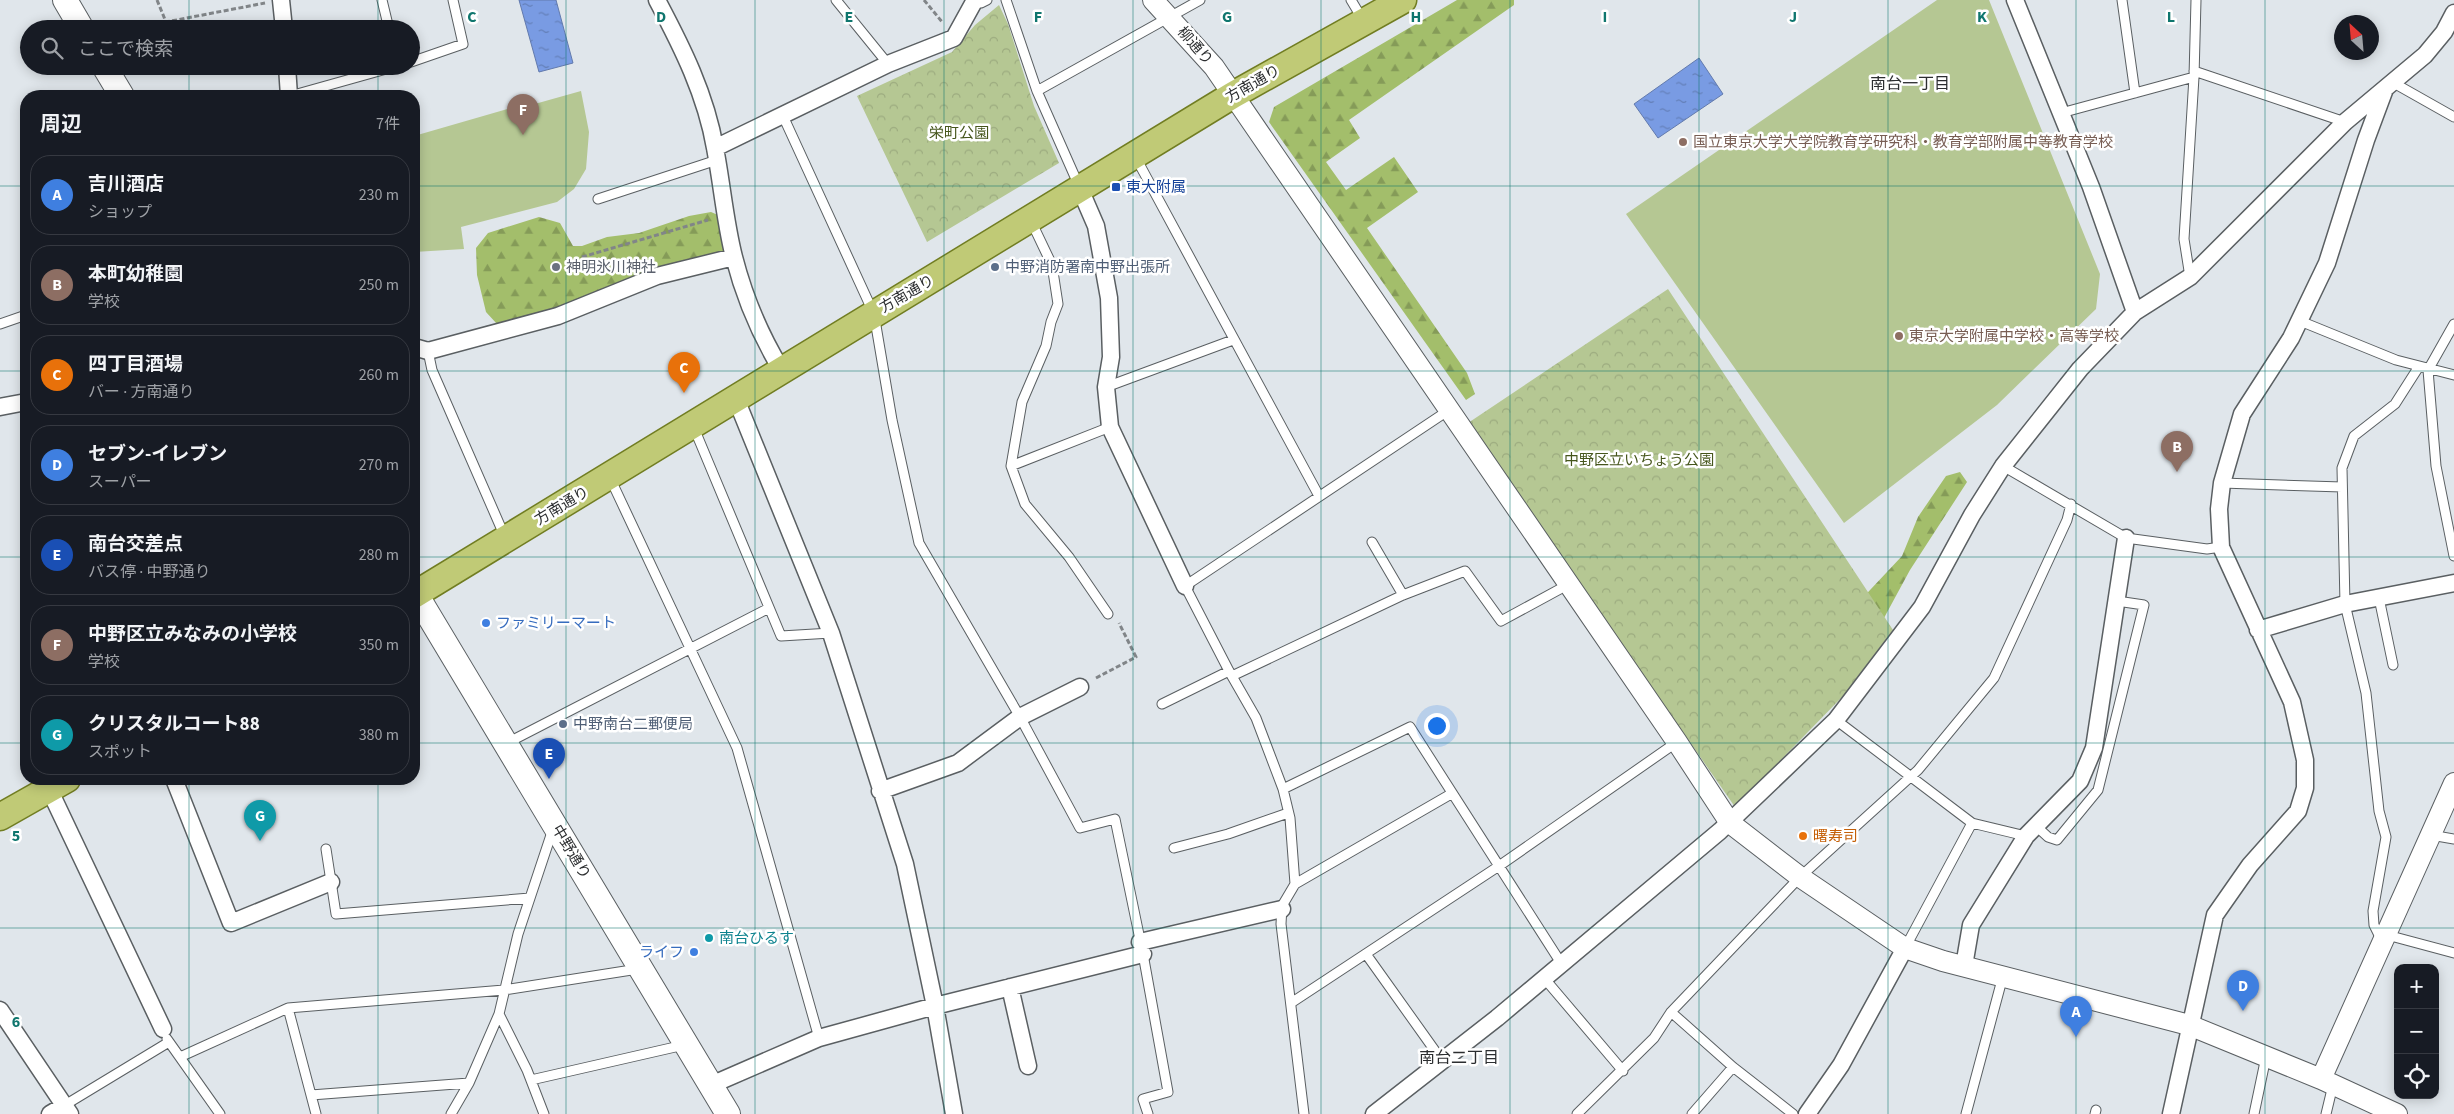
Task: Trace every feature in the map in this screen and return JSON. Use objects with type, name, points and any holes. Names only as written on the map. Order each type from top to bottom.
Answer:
[{"type":"main road","points":[[65,0],[77,20]]},
{"type":"main road","name":"方南通り","points":[[420,590],[609,478],[781,370],[1233,95],[1404,0]]},
{"type":"main road","points":[[109,75],[117,90]]},
{"type":"main road","name":"中野通り","points":[[420,603],[728,1114]]},
{"type":"main road","points":[[0,816],[56,785]]},
{"type":"street","points":[[657,0],[688,58],[716,154],[734,257],[765,342],[781,370]]},
{"type":"street","name":"柳通り","points":[[1153,0],[1170,16],[1214,67],[1678,742],[1730,823],[1800,877],[1905,948],[1964,966],[2189,1025],[2327,1082],[2397,1114]]},
{"type":"street","points":[[2015,0],[2090,187],[2134,312]]},
{"type":"street","points":[[276,1],[281,20]]},
{"type":"street","points":[[716,154],[783,116],[888,64],[954,38],[979,1]]},
{"type":"street","points":[[1374,1114],[1443,1062],[1730,823],[1836,720],[1922,607],[1972,515],[2003,466],[2080,369],[2134,312],[2190,277],[2345,122],[2449,35],[2454,13]]},
{"type":"street","points":[[288,75],[289,90]]},
{"type":"street","points":[[2171,1114],[2189,1025],[2215,915],[2250,865],[2298,811],[2305,788],[2306,760],[2292,702],[2221,547],[2219,509],[2222,483],[2242,414],[2300,321],[2328,263],[2366,140],[2389,85]]},
{"type":"street","points":[[1080,189],[1096,226],[1109,298],[1105,333],[1111,357],[1106,387],[1110,427],[1185,586]]},
{"type":"street","points":[[421,349],[558,316],[657,276],[734,257]]},
{"type":"street","points":[[736,399],[831,633],[904,864],[935,1006],[954,1114]]},
{"type":"street","points":[[0,407],[20,403]]},
{"type":"street","points":[[1964,966],[1971,925],[2031,831],[2080,781],[2094,748],[2126,538]]},
{"type":"street","points":[[2258,630],[2345,604],[2454,583]]},
{"type":"street","points":[[880,791],[958,763],[1020,717],[1080,687]]},
{"type":"street","points":[[2327,1082],[2385,939],[2454,784]]},
{"type":"street","points":[[58,785],[166,1036]]},
{"type":"street","points":[[176,785],[231,922],[331,882]]},
{"type":"street","points":[[711,1084],[819,1038],[1010,987],[1282,908]]},
{"type":"street","points":[[1807,1114],[1841,1065],[1905,948]]},
{"type":"street","points":[[1010,987],[1028,1066]]},
{"type":"street","points":[[0,1010],[67,1109],[50,1114]]},
{"type":"lane","points":[[382,0],[387,20]]},
{"type":"lane","points":[[420,59],[463,44],[453,0]]},
{"type":"lane","points":[[836,0],[888,64]]},
{"type":"lane","points":[[1006,0],[1037,91],[1080,189]]},
{"type":"lane","points":[[1037,91],[1200,0]]},
{"type":"lane","points":[[1351,0],[1365,22]]},
{"type":"lane","points":[[2122,0],[2135,93]]},
{"type":"lane","points":[[2190,277],[2184,239],[2194,74],[2196,0]]},
{"type":"lane","points":[[2061,113],[2135,93],[2194,74],[2345,122]]},
{"type":"lane","points":[[312,90],[366,75]]},
{"type":"lane","points":[[2389,85],[2454,116]]},
{"type":"lane","points":[[783,116],[874,314],[892,420],[919,543],[1020,717],[1080,828],[1114,819],[1142,948],[1168,1092],[1143,1099],[1148,1114]]},
{"type":"lane","points":[[598,199],[716,154]]},
{"type":"lane","points":[[1135,156],[1232,340],[1319,496]]},
{"type":"lane","points":[[1030,219],[1052,265],[1058,304],[1053,335],[1046,346],[1022,402],[1011,466],[1025,504],[1069,557],[1108,614]]},
{"type":"lane","points":[[0,324],[20,317]]},
{"type":"lane","points":[[2300,321],[2418,368],[2454,375]]},
{"type":"lane","points":[[2454,324],[2428,370],[2436,466],[2454,556]]},
{"type":"lane","points":[[1106,387],[1232,340]]},
{"type":"lane","points":[[421,349],[432,370],[506,540]]},
{"type":"lane","points":[[2418,368],[2395,404],[2354,436],[2342,468],[2345,604],[2366,693],[2379,811],[2386,837],[2373,911],[2374,925],[2385,939],[2454,952]]},
{"type":"lane","points":[[1295,884],[1288,813],[1282,789],[1256,718],[1230,674],[1185,586],[1449,410]]},
{"type":"lane","points":[[692,425],[780,636],[831,633]]},
{"type":"lane","points":[[1011,466],[1110,427]]},
{"type":"lane","points":[[2003,466],[2072,504],[2126,538],[2207,549],[2221,547]]},
{"type":"lane","points":[[609,478],[737,748],[819,1038]]},
{"type":"lane","points":[[2222,483],[2342,487]]},
{"type":"lane","points":[[1577,1114],[1654,1038],[1671,1012],[1800,877],[1912,776],[1994,678],[2067,520],[2072,504]]},
{"type":"lane","points":[[1372,542],[1403,595]]},
{"type":"lane","points":[[1162,704],[1403,595],[1465,570],[1500,621],[1560,589]]},
{"type":"lane","points":[[2379,598],[2393,665]]},
{"type":"lane","points":[[1836,720],[1972,823],[2031,831],[2057,840],[2098,790],[2144,605],[2117,601]]},
{"type":"lane","points":[[506,743],[769,608]]},
{"type":"lane","points":[[1282,789],[1410,727],[1451,794],[1561,963]]},
{"type":"lane","points":[[1291,1003],[1499,866],[1678,742]]},
{"type":"lane","points":[[1304,1114],[1281,924],[1282,908],[1295,884],[1451,794]]},
{"type":"lane","points":[[1174,848],[1228,834],[1288,813]]},
{"type":"lane","points":[[1905,948],[1972,823]]},
{"type":"lane","points":[[451,1114],[469,1083],[499,1014],[518,934],[554,824]]},
{"type":"lane","points":[[2431,835],[2454,839]]},
{"type":"lane","points":[[326,849],[336,914],[530,898]]},
{"type":"lane","points":[[1366,954],[1443,1062]]},
{"type":"lane","points":[[180,1057],[288,1008],[504,990],[641,969]]},
{"type":"lane","points":[[1966,1114],[2004,976]]},
{"type":"lane","points":[[1544,978],[1623,1070]]},
{"type":"lane","points":[[288,1008],[316,1114]]},
{"type":"lane","points":[[1671,1012],[1733,1067],[1793,1114]]},
{"type":"lane","points":[[499,1014],[531,1080],[544,1114]]},
{"type":"lane","points":[[67,1109],[166,1036],[220,1114]]},
{"type":"lane","points":[[531,1080],[686,1045]]},
{"type":"lane","points":[[2254,1114],[2266,1057]]},
{"type":"lane","points":[[1692,1114],[1733,1067]]},
{"type":"lane","points":[[2326,1114],[2327,1082]]},
{"type":"lane","points":[[311,1095],[469,1083]]},
{"type":"path","points":[[157,0],[165,20]]},
{"type":"path","points":[[924,0],[954,38]]},
{"type":"path","points":[[176,20],[276,1]]},
{"type":"path","points":[[582,258],[709,220]]},
{"type":"path","points":[[1080,687],[1136,657],[1119,623],[1108,614]]},
{"type":"green space","points":[[1457,0],[1514,0],[1514,5],[1349,120],[1360,138],[1326,162],[1346,190],[1394,157],[1418,192],[1367,228],[1467,373],[1475,394],[1466,400],[1269,122],[1274,107]]},
{"type":"green space","points":[[1937,0],[1989,0],[2100,274],[2096,309],[1997,405],[1844,523],[1626,214]]},
{"type":"green space","name":"栄町公園","points":[[999,5],[1008,24],[1034,106],[1059,163],[927,242],[857,96],[952,52],[975,25]]},
{"type":"green space","points":[[581,91],[589,132],[586,169],[574,189],[557,202],[461,227],[464,249],[420,252],[420,134],[521,105],[524,107]]},
{"type":"green space","points":[[711,212],[734,222],[725,254],[623,284],[597,304],[497,324],[486,312],[477,275],[476,248],[488,233],[539,217],[560,223],[573,246],[582,246],[607,237],[639,233],[689,216]]},
{"type":"green space","name":"中野区立いちょう公園","points":[[1668,289],[1893,630],[1844,695],[1735,807],[1468,423]]},
{"type":"green space","points":[[1960,472],[1967,482],[1910,570],[1878,629],[1855,606],[1902,556],[1918,517],[1946,476]]},
{"type":"water","points":[[519,0],[556,0],[573,63],[539,72]]},
{"type":"water","points":[[1699,58],[1723,94],[1658,138],[1634,104]]},
{"type":"place","name":"中野区立みなみの小学校","points":[[523,135]]},
{"type":"place","name":"国立東京大学大学院教育学研究科・教育学部附属中等教育学校","points":[[1683,142]]},
{"type":"place","name":"東大附属","points":[[1116,187]]},
{"type":"place","name":"神明氷川神社","points":[[556,267]]},
{"type":"place","name":"中野消防署南中野出張所","points":[[995,267]]},
{"type":"place","name":"東京大学附属中学校・高等学校","points":[[1899,336]]},
{"type":"place","name":"四丁目酒場","points":[[684,393]]},
{"type":"place","name":"本町幼稚園","points":[[2177,472]]},
{"type":"place","name":"ファミリーマート","points":[[486,623]]},
{"type":"place","name":"中野南台二郵便局","points":[[563,724]]},
{"type":"place","name":"南台交差点","points":[[549,779]]},
{"type":"place","name":"曙寿司","points":[[1803,836]]},
{"type":"place","name":"クリスタルコート88","points":[[260,841]]},
{"type":"place","name":"南台ひるす","points":[[709,938]]},
{"type":"place","name":"ライフ","points":[[694,952]]},
{"type":"place","name":"セブン-イレブン","points":[[2243,1011]]},
{"type":"place","name":"吉川酒店","points":[[2076,1037]]},
{"type":"district","name":"南台一丁目","points":[[1910,84]]},
{"type":"district","name":"南台二丁目","points":[[1459,1058]]}]
